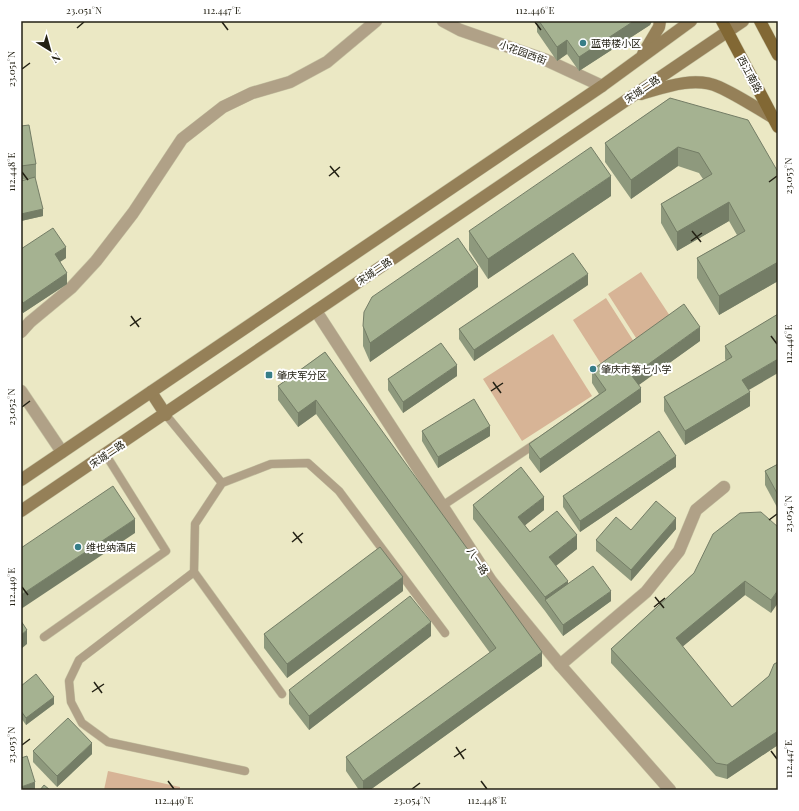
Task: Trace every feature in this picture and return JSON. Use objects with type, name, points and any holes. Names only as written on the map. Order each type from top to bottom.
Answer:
[{"type":"main road","points":[[640,58],[659,27],[660,21]]},
{"type":"main road","points":[[21,480],[602,86],[691,21]]},
{"type":"main road","name":"宋城二路","points":[[21,511],[106,455],[630,97],[725,26],[743,21]]},
{"type":"main road","points":[[760,21],[778,55]]},
{"type":"main road","name":"西江南路","points":[[725,26],[775,122]]},
{"type":"main road","points":[[630,97],[670,85],[696,82],[718,86],[775,122]]},
{"type":"main road","points":[[151,392],[166,414]]},
{"type":"street","points":[[21,332],[30,322],[72,288],[96,261],[133,213],[182,139],[223,107],[252,93],[290,82],[327,62],[376,21]]},
{"type":"street","name":"小花园西街","points":[[443,21],[460,30],[546,60],[602,86]]},
{"type":"street","name":"八一路","points":[[316,311],[491,581],[560,665],[670,790]]},
{"type":"street","points":[[21,391],[62,452]]},
{"type":"street","points":[[560,665],[646,592],[679,551],[696,510],[724,487]]},
{"type":"lane","points":[[166,414],[222,484]]},
{"type":"lane","points":[[442,506],[548,436]]},
{"type":"lane","points":[[44,638],[166,551],[106,455]]},
{"type":"lane","points":[[282,694],[194,572],[195,524],[222,484],[271,464],[308,463],[339,491],[445,633]]},
{"type":"lane","points":[[194,572],[79,660],[69,681],[71,702],[82,724],[108,742],[245,770]]},
{"type":"shaded area","points":[[641,272],[672,319],[638,341],[608,294]]},
{"type":"shaded area","points":[[606,298],[636,345],[603,367],[573,320]]},
{"type":"shaded area","points":[[553,334],[592,396],[522,441],[483,379]]},
{"type":"shaded area","points":[[108,771],[180,787],[180,790],[104,790]]},
{"type":"building","points":[[539,21],[634,21],[579,57],[567,40],[557,47]]},
{"type":"building","points":[[670,98],[748,120],[778,172],[778,262],[719,296],[697,258],[745,231],[729,202],[677,232],[661,204],[712,174],[699,153],[678,147],[631,180],[605,143]]},
{"type":"building","points":[[29,125],[36,164],[21,166],[21,126]]},
{"type":"building","points":[[591,147],[611,176],[488,259],[469,231]]},
{"type":"building","points":[[35,177],[43,209],[21,214],[21,181]]},
{"type":"building","points":[[53,228],[66,247],[55,254],[67,273],[23,303],[21,300],[21,249]]},
{"type":"building","points":[[458,238],[478,267],[370,343],[363,326],[364,312],[372,297]]},
{"type":"building","points":[[573,253],[588,274],[474,350],[459,329]]},
{"type":"building","points":[[684,304],[700,327],[632,376],[641,388],[540,459],[529,444],[606,390],[592,370]]},
{"type":"building","points":[[778,314],[778,359],[742,380],[750,392],[685,431],[664,397],[732,357],[725,346]]},
{"type":"building","points":[[441,343],[457,365],[403,402],[388,379]]},
{"type":"building","points":[[325,352],[542,652],[363,781],[346,757],[496,648],[316,400],[298,413],[278,386]]},
{"type":"building","points":[[474,399],[490,426],[438,457],[422,431]]},
{"type":"building","points":[[659,431],[676,456],[580,521],[563,496]]},
{"type":"building","points":[[778,464],[778,495],[765,471]]},
{"type":"building","points":[[521,467],[544,497],[518,517],[530,532],[557,511],[577,535],[549,557],[568,581],[545,597],[473,505]]},
{"type":"building","name":"维也纳酒店","points":[[113,486],[135,519],[21,595],[21,548]]},
{"type":"building","points":[[656,501],[676,518],[631,570],[596,540],[616,517],[631,530]]},
{"type":"building","points":[[761,512],[778,527],[778,590],[771,600],[745,581],[676,638],[732,707],[769,676],[774,664],[778,662],[778,731],[727,765],[716,763],[611,649],[694,573],[713,534],[740,513]]},
{"type":"building","points":[[380,547],[403,577],[287,664],[264,634]]},
{"type":"building","points":[[593,566],[611,591],[563,625],[545,600]]},
{"type":"building","points":[[410,596],[431,622],[309,716],[289,690]]},
{"type":"building","points":[[21,621],[27,630],[21,635]]},
{"type":"building","points":[[36,674],[54,697],[26,718],[21,711],[21,686]]},
{"type":"building","points":[[68,718],[92,743],[57,776],[33,751]]},
{"type":"building","points":[[27,756],[35,782],[21,787],[21,758]]},
{"type":"building","points":[[44,785],[50,790],[40,790]]},
{"type":"place","name":"蓝带楼小区","points":[[583,43]]},
{"type":"place","name":"肇庆市第七小学","points":[[593,369]]},
{"type":"place","name":"肇庆军分区","points":[[269,375]]},
{"type":"place","name":"维也纳酒店","points":[[78,547]]}]
